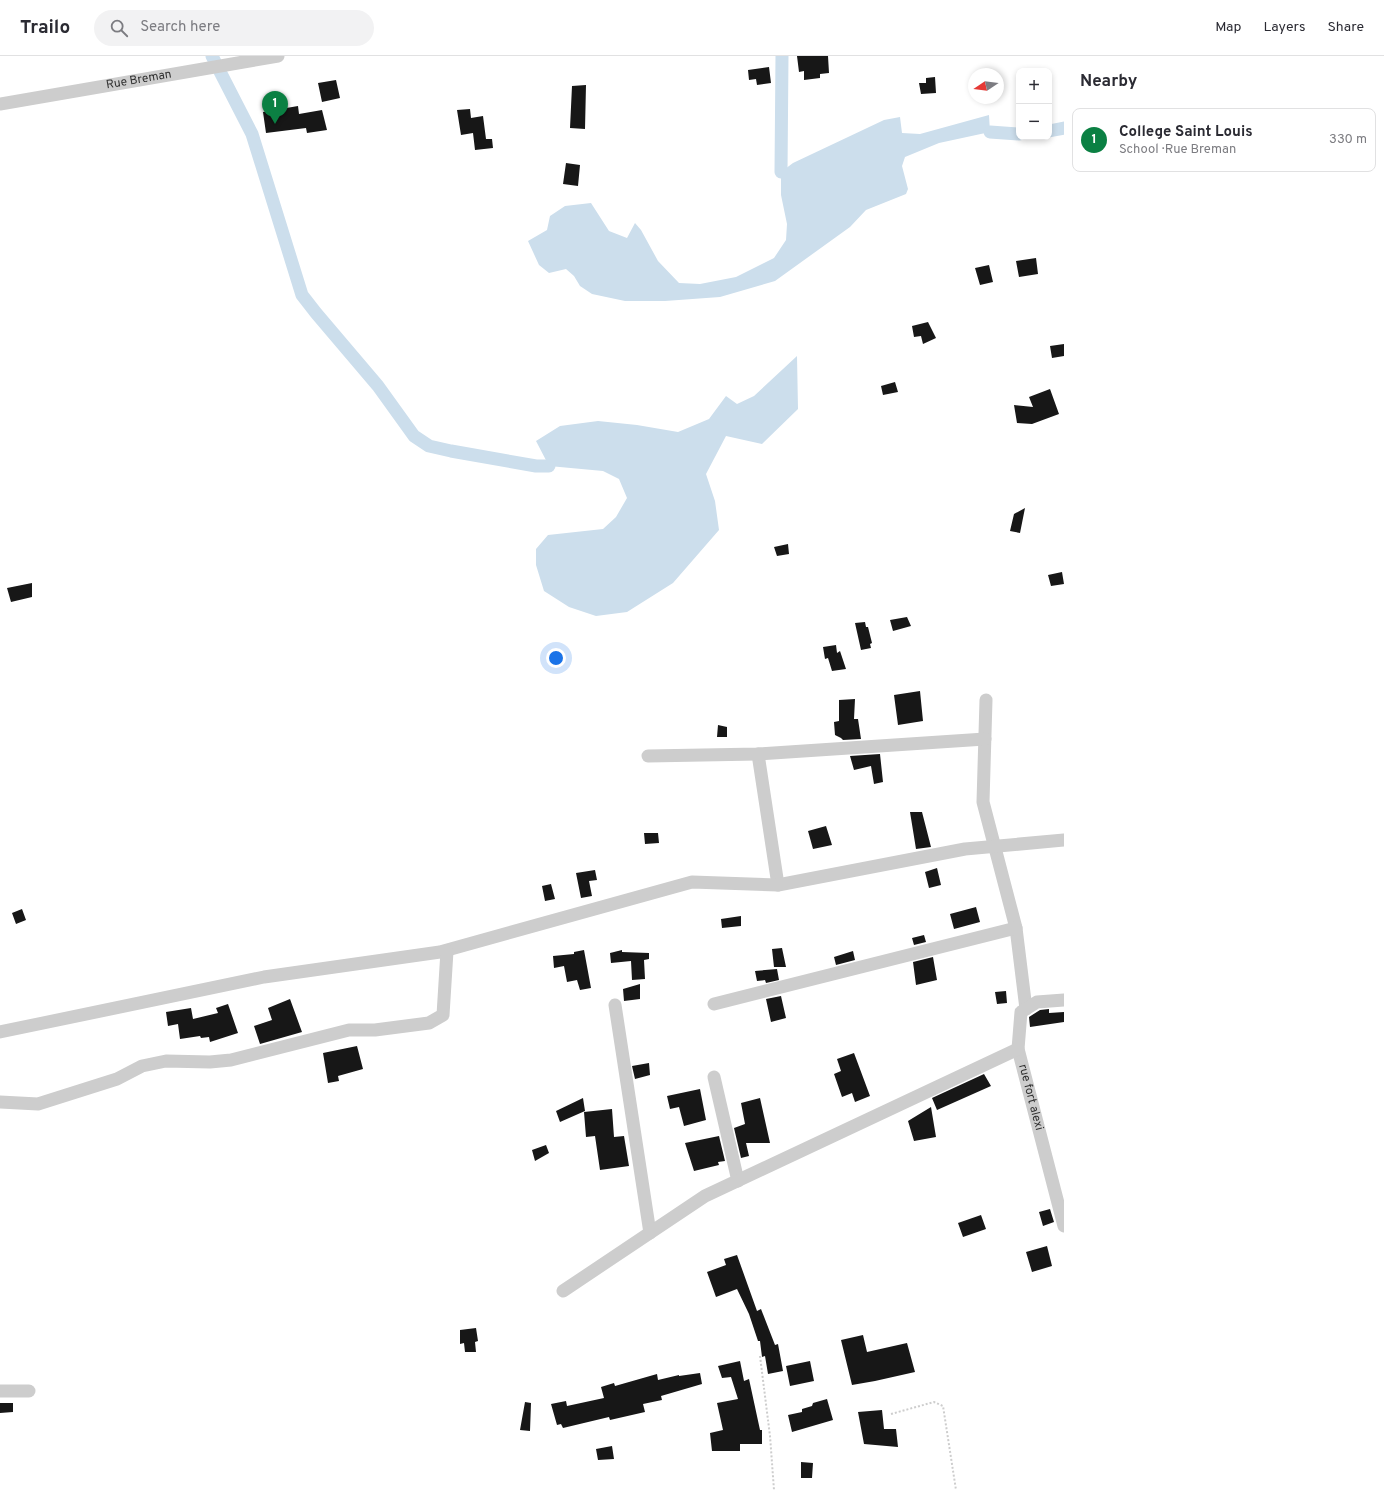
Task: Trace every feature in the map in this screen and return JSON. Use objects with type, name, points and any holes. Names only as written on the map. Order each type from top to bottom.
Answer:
[{"type":"street","name":"Rue Breman","points":[[0,104],[278,56]]},
{"type":"street","points":[[986,700],[984,802],[1016,928],[1026,1009],[1038,1002],[1064,1000]]},
{"type":"street","points":[[648,756],[758,754],[985,738]]},
{"type":"street","points":[[758,754],[778,885]]},
{"type":"street","points":[[0,1032],[264,978],[447,951],[692,882],[778,885],[966,849],[1064,840]]},
{"type":"street","points":[[714,1004],[1016,928]]},
{"type":"street","points":[[0,1102],[38,1104],[117,1078],[142,1066],[166,1061],[210,1062],[231,1060],[349,1030],[375,1030],[429,1024],[443,1015],[447,951]]},
{"type":"street","points":[[615,1005],[650,1233]]},
{"type":"street","name":"rue fort alexi","points":[[1026,1009],[1021,1012],[1018,1049],[1064,1226]]},
{"type":"street","points":[[563,1291],[705,1196],[1018,1049]]},
{"type":"street","points":[[714,1077],[738,1181]]},
{"type":"street","points":[[0,1392],[29,1391]]},
{"type":"path","points":[[760,1356],[770,1436],[774,1490]]},
{"type":"path","points":[[892,1414],[934,1402],[943,1406],[956,1490]]},
{"type":"water","points":[[989,115],[990,132],[939,143],[905,157],[902,166],[908,189],[906,194],[866,210],[850,227],[775,281],[720,297],[665,301],[625,301],[592,294],[580,286],[574,276],[566,269],[549,273],[539,265],[528,241],[547,230],[550,216],[565,206],[591,203],[609,231],[627,238],[635,223],[641,230],[658,261],[679,283],[700,284],[736,277],[774,258],[786,240],[787,224],[781,195],[781,172],[793,163],[884,120],[900,117],[902,133],[920,134]]},
{"type":"water","points":[[797,356],[798,409],[762,444],[726,436],[706,474],[715,501],[719,530],[673,583],[627,612],[596,616],[569,607],[544,591],[536,565],[536,549],[548,535],[603,529],[616,517],[627,498],[619,479],[603,471],[549,466],[536,441],[560,426],[598,421],[637,425],[678,432],[709,419],[726,396],[737,404],[754,396]]},
{"type":"building","points":[[797,56],[828,56],[829,73],[820,74],[820,78],[804,80],[804,71],[799,72]]},
{"type":"building","points":[[769,67],[771,83],[757,85],[756,79],[749,80],[748,70]]},
{"type":"building","points":[[935,77],[936,93],[921,94],[919,83],[926,83],[926,78]]},
{"type":"building","points":[[336,80],[340,98],[322,102],[318,83]]},
{"type":"building","points":[[586,85],[585,129],[570,128],[572,86]]},
{"type":"building","points":[[298,106],[299,114],[322,110],[327,130],[307,133],[306,128],[266,133],[263,112]]},
{"type":"building","points":[[470,109],[471,118],[483,116],[486,139],[492,139],[493,148],[475,150],[473,133],[461,135],[457,110]]},
{"type":"building","points":[[566,163],[580,165],[578,186],[563,184]]},
{"type":"building","points":[[1036,258],[1038,274],[1019,277],[1016,261]]},
{"type":"building","points":[[989,265],[993,282],[980,285],[975,268]]},
{"type":"building","points":[[928,322],[936,338],[923,344],[921,336],[914,337],[912,326]]},
{"type":"building","points":[[1064,344],[1064,356],[1052,358],[1050,346]]},
{"type":"building","points":[[895,382],[898,392],[883,395],[881,386]]},
{"type":"building","points":[[1050,389],[1059,414],[1032,424],[1017,423],[1014,405],[1033,407],[1029,397]]},
{"type":"building","points":[[1025,508],[1020,533],[1010,531],[1014,514]]},
{"type":"building","points":[[788,544],[789,554],[777,556],[774,547]]},
{"type":"building","points":[[1062,572],[1064,584],[1051,586],[1048,575]]},
{"type":"building","points":[[32,583],[32,597],[11,602],[7,588]]},
{"type":"building","points":[[907,617],[911,626],[893,631],[890,620]]},
{"type":"building","points":[[865,622],[866,627],[868,627],[872,643],[870,644],[871,648],[861,650],[855,623]]},
{"type":"building","points":[[836,645],[837,653],[840,651],[846,669],[832,671],[828,658],[825,659],[823,647]]},
{"type":"building","points":[[920,691],[923,721],[898,725],[894,695]]},
{"type":"building","points":[[855,699],[854,719],[858,719],[861,739],[843,740],[835,735],[834,722],[839,721],[839,700]]},
{"type":"building","points":[[718,725],[727,727],[727,737],[717,737]]},
{"type":"building","points":[[880,754],[883,782],[874,784],[871,766],[854,770],[850,756]]},
{"type":"building","points":[[910,812],[922,812],[931,847],[916,849]]},
{"type":"building","points":[[826,826],[832,845],[813,849],[808,831]]},
{"type":"building","points":[[644,833],[658,833],[659,843],[645,844]]},
{"type":"building","points":[[937,868],[941,885],[929,888],[925,872]]},
{"type":"building","points":[[595,870],[597,880],[589,881],[592,896],[581,898],[576,873]]},
{"type":"building","points":[[551,884],[555,899],[545,901],[542,886]]},
{"type":"building","points":[[976,907],[980,922],[954,929],[950,914]]},
{"type":"building","points":[[22,909],[26,920],[16,924],[12,913]]},
{"type":"building","points":[[741,916],[741,926],[722,928],[721,919]]},
{"type":"building","points":[[924,935],[926,942],[914,945],[912,938]]},
{"type":"building","points":[[782,948],[786,967],[774,967],[772,949]]},
{"type":"building","points":[[584,950],[591,988],[580,990],[577,980],[567,982],[564,966],[554,968],[553,956],[574,954],[574,952]]},
{"type":"building","points":[[622,950],[622,952],[649,953],[649,959],[644,960],[645,979],[632,980],[631,961],[611,963],[610,953]]},
{"type":"building","points":[[853,951],[855,960],[836,965],[834,957]]},
{"type":"building","points":[[933,957],[937,980],[916,985],[913,962]]},
{"type":"building","points":[[777,969],[779,980],[766,983],[765,980],[757,981],[755,971]]},
{"type":"building","points":[[640,984],[640,999],[624,1001],[623,989]]},
{"type":"building","points":[[1006,991],[1007,1003],[997,1004],[995,992]]},
{"type":"building","points":[[781,996],[786,1018],[771,1022],[766,999]]},
{"type":"building","points":[[290,999],[302,1032],[260,1044],[254,1026],[272,1020],[268,1008]]},
{"type":"building","points":[[228,1004],[238,1033],[210,1042],[209,1037],[201,1038],[200,1036],[180,1039],[178,1024],[168,1026],[166,1012],[191,1008],[193,1019],[218,1013],[216,1008]]},
{"type":"building","points":[[1049,1009],[1049,1013],[1064,1012],[1064,1022],[1030,1027],[1029,1017],[1040,1010]]},
{"type":"building","points":[[357,1046],[363,1069],[338,1076],[339,1081],[328,1083],[323,1053]]},
{"type":"building","points":[[854,1053],[870,1096],[855,1102],[852,1093],[842,1097],[834,1074],[841,1071],[837,1059]]},
{"type":"building","points":[[649,1063],[650,1075],[635,1079],[632,1066]]},
{"type":"building","points":[[984,1074],[991,1086],[937,1110],[932,1098]]},
{"type":"building","points":[[700,1089],[706,1120],[684,1126],[679,1107],[670,1109],[667,1096]]},
{"type":"building","points":[[583,1098],[585,1111],[560,1122],[556,1111]]},
{"type":"building","points":[[760,1098],[770,1143],[746,1143],[749,1156],[741,1158],[734,1128],[745,1124],[741,1103]]},
{"type":"building","points":[[931,1107],[936,1137],[914,1141],[908,1121]]},
{"type":"building","points":[[612,1109],[614,1137],[624,1136],[629,1166],[600,1170],[595,1136],[586,1137],[584,1112]]},
{"type":"building","points":[[719,1136],[725,1161],[718,1162],[719,1165],[694,1171],[685,1143]]},
{"type":"building","points":[[546,1145],[549,1153],[535,1161],[532,1150]]},
{"type":"building","points":[[1050,1209],[1054,1222],[1043,1226],[1039,1212]]},
{"type":"building","points":[[981,1215],[986,1229],[963,1237],[958,1223]]},
{"type":"building","points":[[1047,1246],[1052,1266],[1032,1272],[1026,1252]]},
{"type":"building","points":[[737,1255],[757,1311],[761,1309],[775,1345],[778,1344],[783,1371],[768,1374],[765,1356],[762,1357],[760,1341],[758,1341],[749,1314],[737,1289],[716,1297],[707,1272],[726,1265],[724,1259]]},
{"type":"building","points":[[476,1328],[478,1341],[475,1342],[476,1352],[465,1352],[464,1343],[460,1344],[460,1330]]},
{"type":"building","points":[[863,1335],[867,1352],[907,1343],[915,1372],[852,1385],[841,1340]]},
{"type":"building","points":[[740,1361],[744,1381],[749,1379],[760,1430],[762,1430],[762,1444],[740,1444],[740,1451],[712,1451],[710,1433],[723,1430],[717,1403],[738,1399],[731,1377],[722,1378],[718,1366]]},
{"type":"building","points":[[810,1361],[814,1381],[790,1386],[786,1366]]},
{"type":"building","points":[[700,1373],[702,1384],[661,1396],[662,1400],[643,1404],[645,1412],[610,1420],[609,1417],[563,1428],[561,1424],[557,1425],[551,1404],[566,1401],[567,1406],[604,1398],[601,1387],[614,1383],[615,1386],[657,1374],[658,1380],[679,1375]]},
{"type":"building","points":[[827,1399],[833,1420],[792,1432],[788,1415],[802,1412],[802,1409],[812,1406],[813,1403]]},
{"type":"building","points":[[525,1402],[531,1403],[530,1431],[520,1430]]},
{"type":"building","points":[[0,1403],[13,1403],[13,1412],[0,1413]]},
{"type":"building","points":[[882,1410],[884,1429],[896,1429],[898,1447],[864,1444],[858,1412]]},
{"type":"building","points":[[612,1446],[614,1459],[598,1460],[596,1449]]},
{"type":"building","points":[[801,1462],[813,1463],[812,1478],[801,1478]]},
{"type":"waterway","points":[[212,56],[252,134],[302,295],[378,386],[414,436],[429,446],[451,451],[536,466],[549,466]]},
{"type":"waterway","points":[[781,172],[782,56]]},
{"type":"waterway","points":[[1052,130],[1064,128]]},
{"type":"waterway","points":[[990,132],[1016,134]]},
{"type":"place","name":"College Saint Louis","points":[[275,124]]}]
